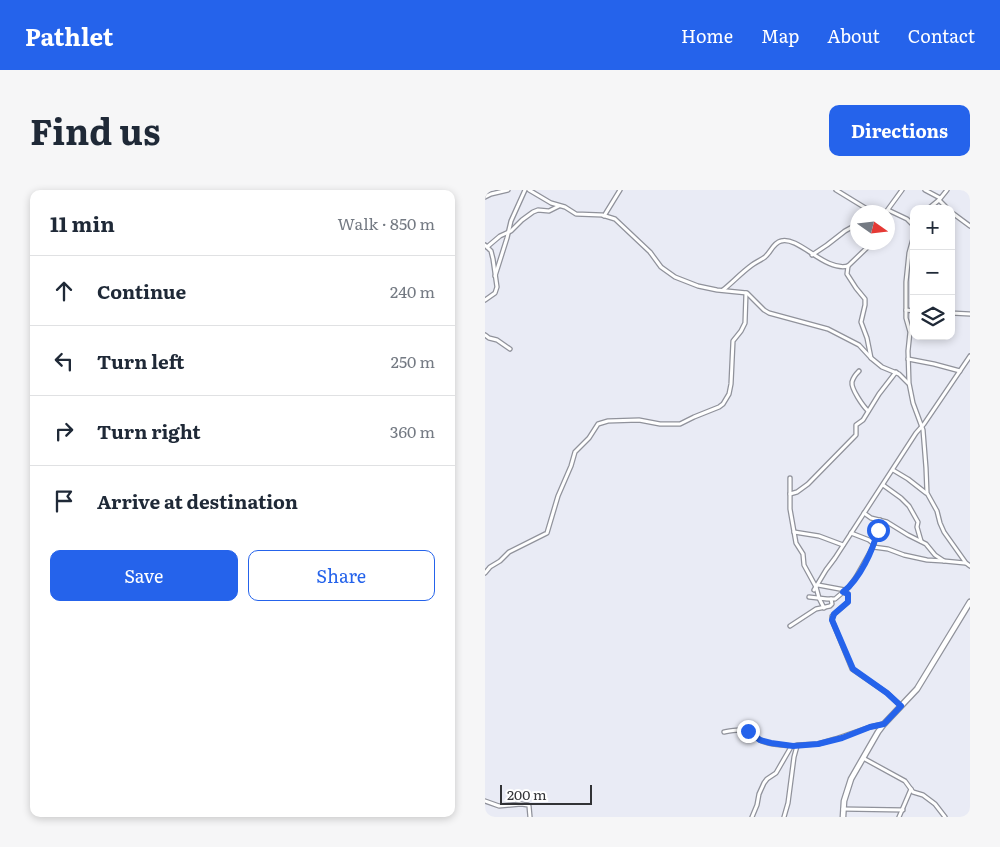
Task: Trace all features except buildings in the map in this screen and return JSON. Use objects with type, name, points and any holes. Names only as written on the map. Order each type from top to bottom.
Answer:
[{"type":"street","points":[[485,197],[508,190]]},
{"type":"street","points":[[495,276],[509,233],[510,224],[525,190]]},
{"type":"street","points":[[529,190],[545,200],[565,207],[577,214],[604,216],[617,220],[650,252],[661,266],[675,277],[698,286],[746,293],[769,313],[828,329],[858,344],[882,367],[896,372],[909,383]]},
{"type":"street","points":[[604,216],[620,190]]},
{"type":"street","points":[[836,190],[860,205]]},
{"type":"street","points":[[891,205],[902,190]]},
{"type":"street","points":[[925,190],[940,199],[945,205]]},
{"type":"street","points":[[933,205],[947,190]]},
{"type":"street","points":[[485,300],[497,291],[492,254],[486,246],[498,237],[509,233],[522,220],[535,211],[548,211],[559,206]]},
{"type":"street","points":[[895,214],[910,222]]},
{"type":"street","points":[[955,215],[970,226]]},
{"type":"street","points":[[812,255],[850,228]]},
{"type":"street","points":[[723,290],[752,264],[765,256],[779,242],[790,241],[812,255],[838,267],[847,274],[865,299],[861,323],[867,338],[871,358]]},
{"type":"street","points":[[910,247],[906,282],[906,318],[910,332],[908,349],[909,383],[921,427],[927,493]]},
{"type":"street","points":[[838,267],[848,266],[865,250]]},
{"type":"street","points":[[847,274],[848,266]]},
{"type":"street","points":[[485,573],[509,552],[547,533],[558,496],[575,452],[589,438],[600,422],[639,420],[660,424],[680,424],[723,404],[730,389],[733,341],[745,323],[746,293]]},
{"type":"street","points":[[906,310],[910,310]]},
{"type":"street","points":[[955,313],[970,314]]},
{"type":"street","points":[[485,335],[497,340],[510,349]]},
{"type":"street","points":[[816,587],[863,513],[970,356]]},
{"type":"street","points":[[908,359],[960,371]]},
{"type":"street","points":[[859,371],[853,380],[852,386],[861,403],[868,410]]},
{"type":"street","points":[[790,494],[797,492],[807,484],[857,434],[856,425],[863,420],[868,410],[896,372]]},
{"type":"street","points":[[893,470],[908,478],[927,493],[937,511],[944,532],[970,566]]},
{"type":"street","points":[[789,478],[790,509],[796,544],[803,555],[804,565],[816,587],[824,608]]},
{"type":"street","points":[[883,485],[909,506],[918,522],[917,528],[921,541]]},
{"type":"street","points":[[863,513],[921,541],[944,561]]},
{"type":"street","points":[[809,597],[837,598],[852,584],[873,545],[880,520]]},
{"type":"street","points":[[794,532],[819,536],[843,545]]},
{"type":"street","points":[[851,533],[869,540],[873,545],[904,555],[927,560],[966,563]]},
{"type":"street","points":[[816,587],[844,591],[848,594],[848,602],[834,614],[832,620],[851,666],[858,674],[887,693],[901,706]]},
{"type":"street","points":[[790,626],[816,609],[831,605],[831,599]]},
{"type":"street","points":[[843,817],[843,809],[851,779],[863,758],[884,724],[917,688],[970,602]]},
{"type":"street","points":[[723,732],[745,730],[760,740],[793,746],[818,744],[884,724]]},
{"type":"street","points":[[784,817],[797,745]]},
{"type":"street","points":[[752,817],[764,783],[777,772],[790,748],[793,746]]},
{"type":"street","points":[[863,758],[903,779],[913,792],[923,795],[938,807],[945,817]]},
{"type":"street","points":[[899,817],[911,788]]},
{"type":"street","points":[[485,801],[499,806],[529,805],[530,817]]},
{"type":"street","points":[[843,809],[903,810]]},
{"type":"route","points":[[748,731],[760,740],[771,743],[793,746],[818,744],[884,724],[901,706],[887,693],[853,669],[832,620],[834,614],[848,602],[848,594],[843,592],[852,584],[864,564],[873,547],[878,530]]}]
